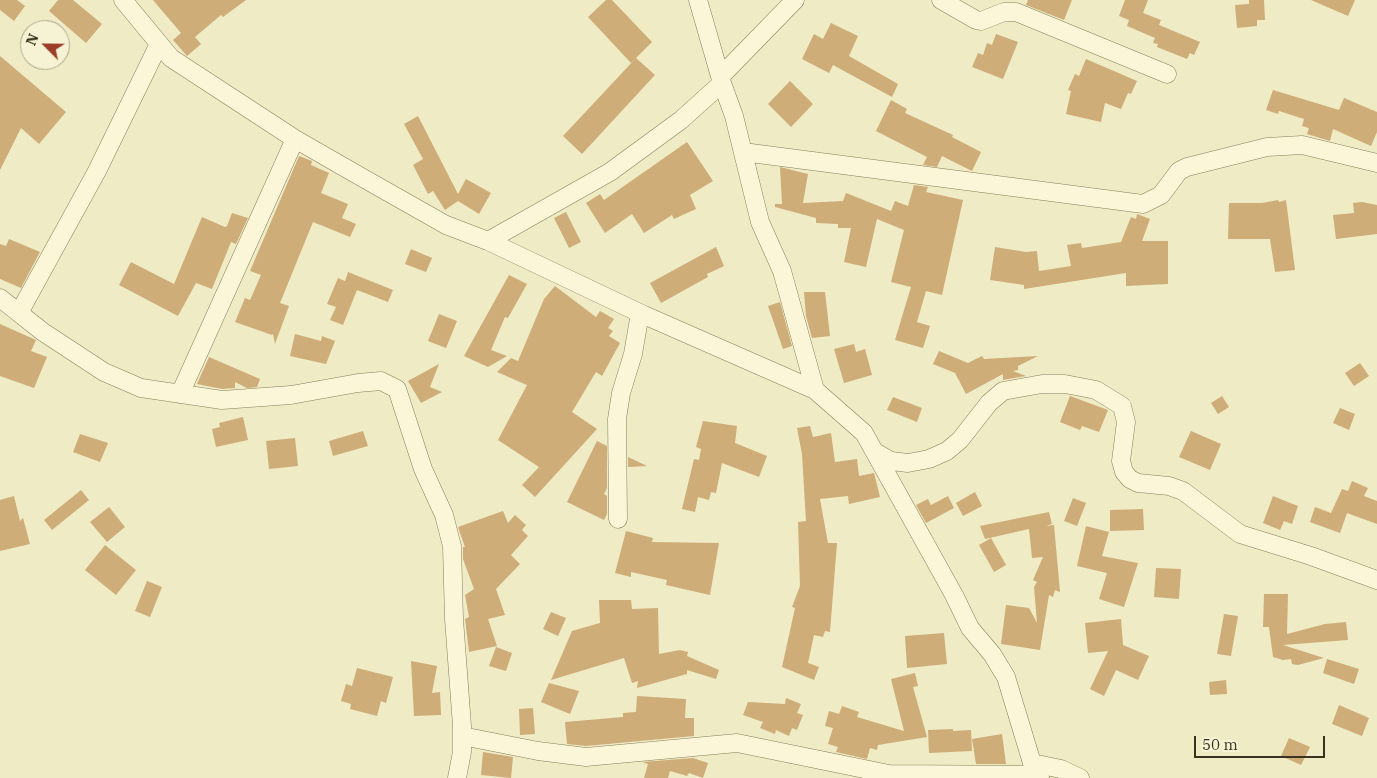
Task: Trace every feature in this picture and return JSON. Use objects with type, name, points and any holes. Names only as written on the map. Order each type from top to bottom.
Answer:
[{"type":"street","points":[[123,0],[171,58],[295,139],[446,225],[488,241],[640,313],[815,390],[864,434],[950,587],[970,628],[992,654],[1006,677],[1037,772]]},
{"type":"street","points":[[698,0],[721,80],[734,116],[760,222],[782,272],[815,390]]},
{"type":"street","points":[[488,241],[610,172],[681,120],[795,0]]},
{"type":"street","points":[[941,0],[981,21],[1004,12],[1016,12],[1167,74]]},
{"type":"street","points":[[19,313],[97,171],[159,44]]},
{"type":"street","points":[[180,394],[295,139]]},
{"type":"street","points":[[743,152],[1144,204],[1161,195],[1179,171],[1187,167],[1267,147],[1302,145],[1377,163]]},
{"type":"street","points":[[0,298],[43,332],[104,372],[141,388],[232,399],[291,395],[358,383],[381,381],[397,389],[423,469],[444,515],[452,546],[454,619],[462,736],[457,778]]},
{"type":"street","points":[[618,519],[617,418],[640,313]]},
{"type":"street","points":[[874,452],[891,460],[908,463],[929,459],[947,451],[960,440],[989,403],[1003,391],[1042,384],[1065,384],[1096,390],[1122,406],[1126,422],[1121,461],[1124,472],[1130,479],[1138,483],[1169,486],[1183,491],[1240,534],[1311,556],[1377,580]]},
{"type":"street","points":[[462,736],[538,752],[586,757],[737,743],[889,774],[1037,772],[1061,769],[1080,778]]},
{"type":"building","points":[[0,0],[17,0],[25,6],[14,21],[0,10]]},
{"type":"building","points":[[58,0],[73,0],[102,24],[86,43],[70,29],[70,20],[59,20],[49,11]]},
{"type":"building","points":[[153,0],[246,0],[223,17],[221,15],[195,37],[201,44],[187,56],[173,40],[181,33]]},
{"type":"building","points":[[606,0],[612,0],[652,42],[631,63],[588,17]]},
{"type":"building","points":[[1028,0],[1072,0],[1064,20],[1026,5]]},
{"type":"building","points":[[1125,0],[1148,0],[1143,13],[1161,20],[1159,25],[1200,42],[1194,55],[1190,53],[1187,59],[1157,47],[1158,44],[1153,43],[1155,38],[1127,26],[1129,20],[1119,16]]},
{"type":"building","points":[[1249,0],[1264,0],[1265,20],[1257,20],[1257,26],[1237,28],[1235,5],[1249,4]]},
{"type":"building","points":[[1311,0],[1355,0],[1348,16]]},
{"type":"building","points":[[831,23],[858,36],[849,56],[898,84],[892,97],[833,65],[829,73],[802,59],[814,34],[823,39]]},
{"type":"building","points":[[996,34],[1018,42],[1003,79],[972,67],[978,53],[983,55],[987,43],[992,45]]},
{"type":"building","points":[[0,56],[66,112],[39,144],[21,128],[0,170]]},
{"type":"building","points":[[636,58],[655,75],[582,154],[563,136]]},
{"type":"building","points":[[1086,59],[1137,81],[1131,94],[1128,93],[1121,109],[1105,103],[1101,122],[1066,114],[1071,91],[1068,90],[1075,74],[1079,76]]},
{"type":"building","points":[[790,81],[813,104],[791,127],[768,104]]},
{"type":"building","points":[[1273,90],[1339,110],[1344,98],[1377,112],[1377,132],[1371,146],[1333,129],[1330,141],[1307,134],[1309,128],[1302,126],[1304,119],[1279,111],[1278,114],[1266,110]]},
{"type":"building","points":[[891,100],[907,109],[905,113],[953,135],[952,137],[981,152],[972,171],[942,156],[937,167],[923,165],[927,157],[876,131]]},
{"type":"building","points":[[418,116],[458,194],[466,179],[491,193],[479,214],[458,201],[445,210],[433,191],[428,194],[413,165],[423,159],[404,124]]},
{"type":"building","points":[[687,142],[713,181],[690,195],[696,209],[674,219],[672,215],[644,233],[632,214],[605,233],[586,203],[600,194],[604,200]]},
{"type":"building","points":[[299,156],[312,161],[311,165],[329,173],[321,193],[348,204],[342,218],[356,224],[350,237],[313,222],[280,303],[289,306],[275,344],[273,334],[235,322],[245,298],[250,300],[261,275],[250,271]]},
{"type":"building","points":[[780,167],[808,174],[803,203],[843,201],[846,193],[891,211],[895,201],[908,206],[914,185],[928,187],[926,192],[963,200],[942,295],[926,291],[917,322],[930,326],[923,348],[895,340],[911,287],[891,282],[904,230],[877,219],[866,267],[844,262],[851,228],[838,228],[838,224],[816,223],[816,218],[775,207],[775,204],[782,204]]},
{"type":"building","points":[[1278,200],[1279,202],[1286,200],[1295,270],[1275,272],[1270,239],[1228,239],[1229,203],[1262,203]]},
{"type":"building","points":[[1362,202],[1377,205],[1377,234],[1336,239],[1333,215],[1354,213],[1353,203]]},
{"type":"building","points":[[566,212],[581,242],[569,248],[554,218]]},
{"type":"building","points":[[232,213],[248,218],[236,244],[231,242],[212,289],[196,283],[178,316],[119,285],[131,262],[174,284],[202,217],[225,227]]},
{"type":"building","points":[[1137,214],[1150,219],[1142,241],[1168,241],[1168,284],[1126,286],[1126,273],[1024,289],[1024,285],[990,280],[995,247],[1026,252],[1037,251],[1039,271],[1071,266],[1067,245],[1081,243],[1082,248],[1121,242],[1131,217],[1136,219]]},
{"type":"building","points":[[9,239],[40,252],[21,288],[0,279],[0,244],[6,246]]},
{"type":"building","points":[[716,247],[724,266],[707,274],[708,277],[661,303],[650,283]]},
{"type":"building","points":[[411,249],[432,258],[426,272],[405,264]]},
{"type":"building","points":[[348,272],[393,290],[388,302],[357,290],[343,325],[330,320],[336,307],[327,304],[338,278],[345,281]]},
{"type":"building","points":[[509,275],[527,284],[508,318],[505,317],[491,350],[507,356],[488,367],[464,356]]},
{"type":"building","points":[[555,286],[596,317],[600,311],[614,319],[608,328],[613,331],[609,336],[620,343],[602,376],[596,372],[572,412],[597,429],[535,497],[522,485],[539,467],[498,440],[527,385],[497,372],[511,358],[518,361],[544,299]]},
{"type":"building","points":[[804,292],[825,292],[830,336],[812,338],[806,316]]},
{"type":"building","points":[[780,302],[792,346],[783,349],[768,306]]},
{"type":"building","points":[[439,314],[457,321],[446,348],[428,341]]},
{"type":"building","points":[[0,324],[36,340],[31,351],[47,357],[34,388],[0,376]]},
{"type":"building","points":[[295,334],[321,341],[322,336],[335,341],[326,364],[290,356]]},
{"type":"building","points":[[854,344],[856,352],[865,349],[872,375],[844,383],[834,349]]},
{"type":"building","points":[[939,351],[968,363],[982,356],[984,359],[1038,356],[1018,366],[1018,370],[1013,371],[1026,376],[1003,380],[1003,374],[966,394],[955,373],[933,364]]},
{"type":"building","points":[[209,357],[260,379],[257,387],[247,388],[235,382],[235,388],[222,389],[197,384]]},
{"type":"building","points":[[1360,363],[1369,376],[1354,386],[1345,373]]},
{"type":"building","points":[[439,364],[430,387],[442,392],[421,403],[408,381]]},
{"type":"building","points":[[1070,396],[1108,410],[1099,432],[1082,426],[1080,430],[1060,422]]},
{"type":"building","points":[[1222,396],[1229,407],[1218,414],[1211,403]]},
{"type":"building","points":[[893,397],[922,408],[917,422],[887,410]]},
{"type":"building","points":[[1340,408],[1355,414],[1349,430],[1333,423]]},
{"type":"building","points":[[243,417],[248,440],[216,447],[212,429],[220,427],[219,423]]},
{"type":"building","points":[[703,421],[737,426],[735,443],[767,456],[759,477],[722,463],[716,493],[711,492],[709,500],[698,497],[695,512],[682,509],[694,459],[699,460],[701,449],[696,447]]},
{"type":"building","points":[[810,426],[813,437],[831,433],[835,462],[857,459],[859,476],[874,473],[880,497],[849,504],[848,496],[820,499],[828,543],[837,543],[830,632],[825,631],[823,637],[814,635],[808,663],[819,667],[814,680],[782,667],[795,608],[792,607],[800,586],[798,522],[806,521],[802,454],[797,428]]},
{"type":"building","points":[[363,431],[368,446],[333,456],[329,441]]},
{"type":"building","points":[[1191,431],[1221,444],[1210,470],[1179,457]]},
{"type":"building","points":[[80,434],[108,443],[100,462],[73,452]]},
{"type":"building","points":[[295,438],[298,466],[269,469],[266,441]]},
{"type":"building","points":[[597,441],[607,446],[607,488],[604,494],[607,496],[607,514],[604,520],[567,502]]},
{"type":"building","points":[[628,457],[647,466],[628,467]]},
{"type":"building","points":[[1352,481],[1368,488],[1364,496],[1377,501],[1377,524],[1347,513],[1340,533],[1310,522],[1315,507],[1331,513],[1342,489],[1348,491]]},
{"type":"building","points":[[81,490],[89,500],[52,530],[44,520]]},
{"type":"building","points":[[975,492],[982,506],[963,516],[956,503]]},
{"type":"building","points":[[14,496],[20,521],[23,518],[30,544],[0,551],[0,500]]},
{"type":"building","points":[[948,496],[954,508],[926,523],[916,505],[928,499],[931,505]]},
{"type":"building","points":[[1273,496],[1298,506],[1292,524],[1284,521],[1280,530],[1263,523]]},
{"type":"building","points":[[1073,498],[1086,503],[1077,526],[1064,521]]},
{"type":"building","points":[[109,507],[125,527],[107,542],[90,522]]},
{"type":"building","points":[[1143,509],[1144,530],[1110,531],[1110,510]]},
{"type":"building","points":[[503,511],[508,523],[515,515],[526,525],[522,530],[528,536],[511,555],[520,564],[496,589],[505,615],[488,619],[497,646],[469,652],[465,619],[469,617],[465,595],[474,589],[463,559],[463,547],[465,547],[458,527]]},
{"type":"building","points":[[1049,512],[1052,524],[1046,526],[1054,525],[1060,592],[1055,590],[1053,597],[1049,595],[1040,650],[1001,644],[1006,605],[1029,608],[1037,623],[1034,587],[1037,582],[1033,580],[1043,557],[1032,558],[1029,529],[985,539],[980,526]]},
{"type":"building","points":[[1086,526],[1109,532],[1102,556],[1138,563],[1124,607],[1099,599],[1107,573],[1077,566]]},
{"type":"building","points":[[626,531],[653,538],[652,542],[719,543],[710,595],[666,585],[667,580],[631,572],[631,577],[615,573]]},
{"type":"building","points":[[991,538],[1006,565],[994,572],[979,545]]},
{"type":"building","points":[[105,545],[136,570],[116,595],[85,570]]},
{"type":"building","points":[[1156,568],[1181,569],[1179,599],[1154,597]]},
{"type":"building","points":[[147,581],[162,587],[150,617],[135,611]]},
{"type":"building","points":[[1264,594],[1288,594],[1287,634],[1325,624],[1346,622],[1348,640],[1283,645],[1324,658],[1298,665],[1292,664],[1291,659],[1283,660],[1273,657],[1269,627],[1263,627]]},
{"type":"building","points":[[599,600],[631,600],[632,609],[658,608],[659,654],[680,650],[688,652],[687,656],[719,670],[716,679],[687,670],[687,674],[637,688],[638,681],[632,683],[624,658],[551,680],[572,631],[600,623]]},
{"type":"building","points":[[551,612],[566,618],[558,636],[543,629]]},
{"type":"building","points":[[1224,614],[1238,616],[1231,656],[1217,654]]},
{"type":"building","points":[[1121,619],[1123,645],[1149,656],[1138,680],[1116,670],[1104,696],[1090,689],[1108,651],[1088,653],[1085,623]]},
{"type":"building","points":[[944,633],[947,664],[907,668],[905,636]]},
{"type":"building","points":[[496,647],[512,653],[506,671],[489,666]]},
{"type":"building","points":[[1327,659],[1359,669],[1354,684],[1323,673]]},
{"type":"building","points":[[411,661],[437,666],[432,693],[440,692],[441,715],[414,716]]},
{"type":"building","points":[[357,668],[393,677],[386,703],[381,701],[377,716],[350,709],[351,704],[341,701],[346,684],[352,686]]},
{"type":"building","points":[[915,673],[918,686],[913,687],[927,737],[878,745],[877,750],[870,748],[867,759],[836,752],[838,747],[828,744],[833,728],[825,726],[829,711],[839,714],[842,706],[859,712],[857,717],[904,731],[891,679]]},
{"type":"building","points":[[1226,680],[1227,694],[1210,695],[1209,682]]},
{"type":"building","points":[[549,683],[579,691],[570,714],[541,702]]},
{"type":"building","points":[[637,696],[686,699],[685,718],[694,718],[694,736],[586,746],[567,744],[565,722],[623,717],[623,713],[636,712]]},
{"type":"building","points":[[786,698],[801,704],[797,713],[803,715],[797,730],[792,728],[789,736],[776,730],[775,734],[760,728],[763,722],[743,715],[748,702],[785,704]]},
{"type":"building","points":[[1339,705],[1369,718],[1362,736],[1332,724]]},
{"type":"building","points":[[533,708],[535,734],[520,735],[519,709]]},
{"type":"building","points":[[953,729],[953,731],[971,730],[972,751],[929,753],[928,730]]},
{"type":"building","points":[[1002,734],[1006,764],[976,764],[972,739]]},
{"type":"building","points":[[1289,738],[1310,747],[1301,765],[1281,756]]},
{"type":"building","points":[[483,752],[513,757],[511,778],[481,775]]},
{"type":"building","points":[[693,758],[708,763],[703,778],[689,773],[687,776],[670,771],[668,778],[644,778],[648,764],[642,762]]}]
